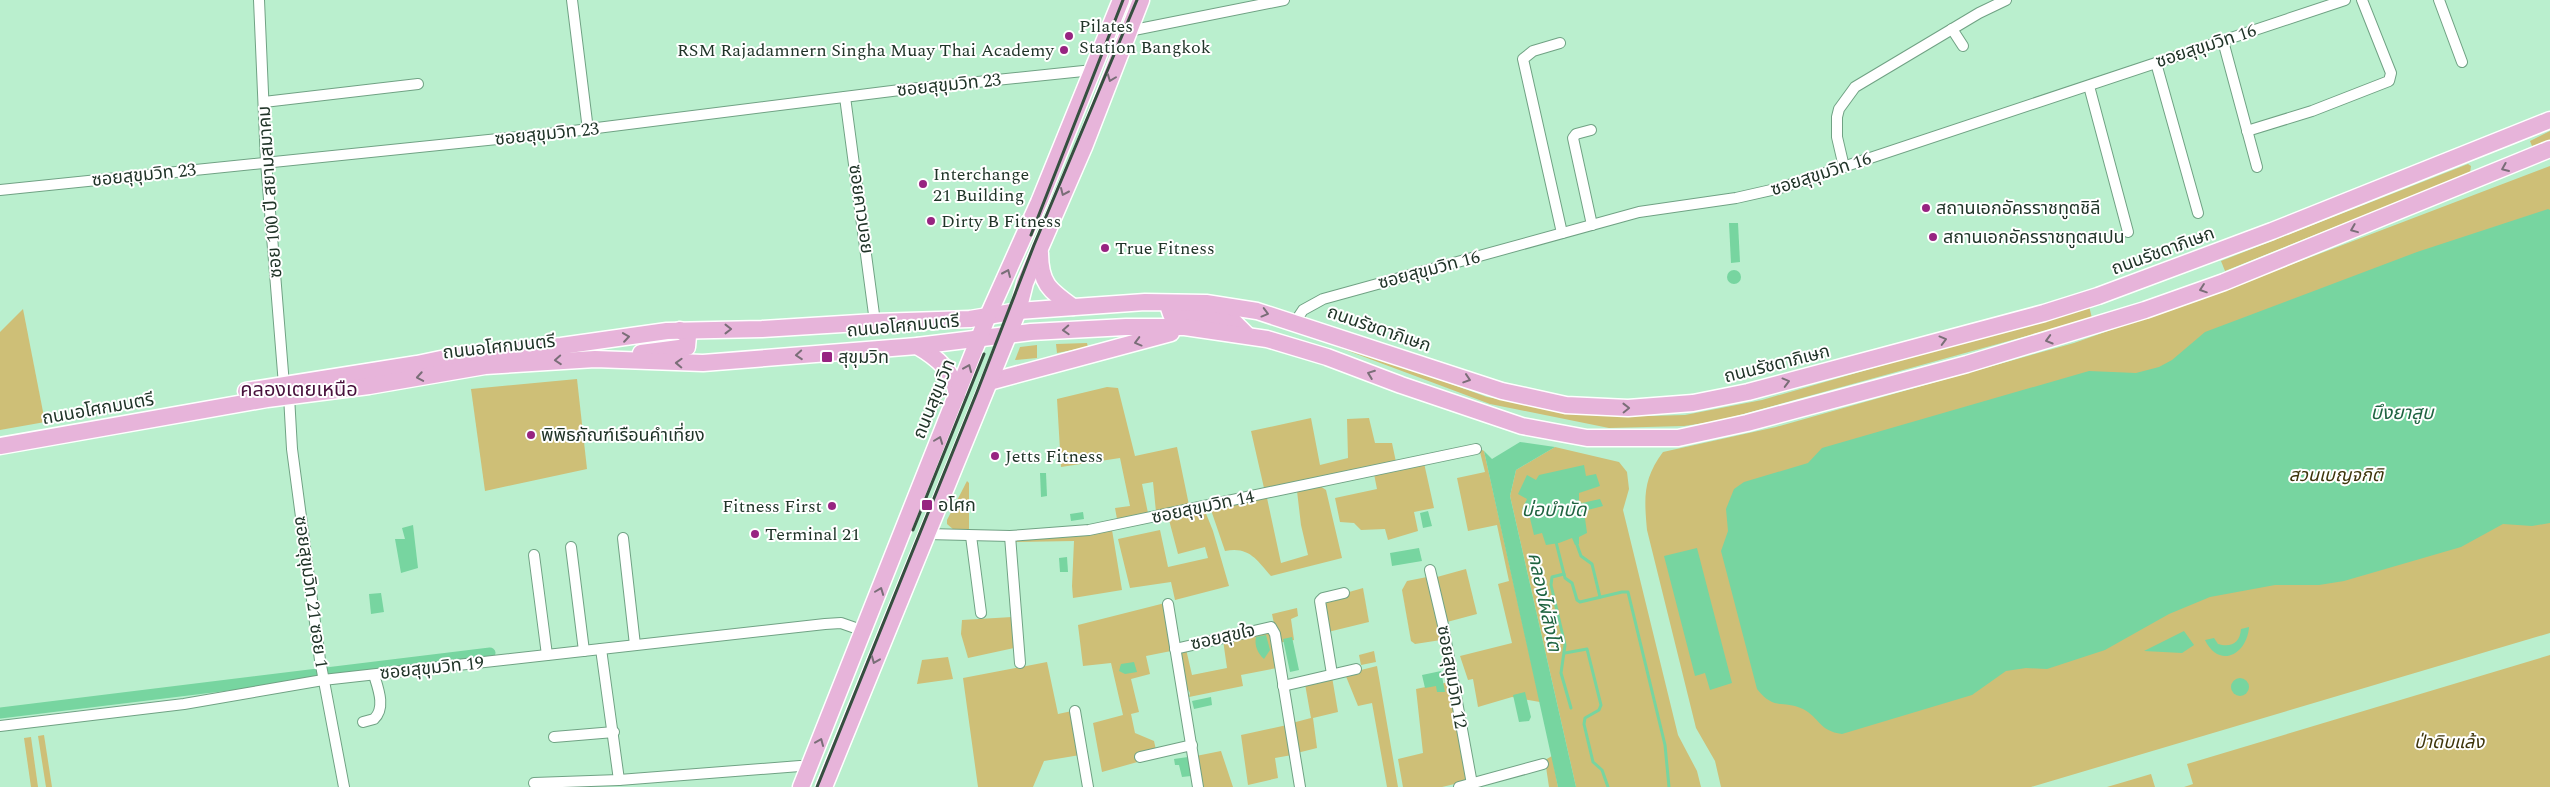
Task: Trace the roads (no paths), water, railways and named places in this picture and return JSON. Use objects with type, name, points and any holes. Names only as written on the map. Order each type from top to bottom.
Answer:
[{"type":"main road","name":"ถนนสุขุมวิท","points":[[801,787],[987,318],[1039,202],[1120,0]]},
{"type":"main road","points":[[824,787],[1018,311],[1025,283],[1084,147],[1141,0]]},
{"type":"main road","name":"ถนนรัชดาภิเษก","points":[[987,318],[1018,311],[1122,303],[1217,304],[1257,311],[1295,322],[1528,398],[1590,408],[1628,408],[1693,403],[1794,380],[2098,296],[2272,231],[2550,120]]},
{"type":"main road","points":[[2525,130],[2517,139],[2516,145],[2519,150],[2534,155]]},
{"type":"main road","points":[[1007,335],[1116,327],[1185,327],[1248,335],[1296,347],[1400,385],[1522,426],[1586,438],[1678,438],[1809,407],[2090,328],[2224,282],[2550,149]]},
{"type":"main road","points":[[2468,152],[2476,157],[2479,165],[2477,179]]},
{"type":"main road","points":[[1040,248],[1040,270],[1046,284],[1055,294],[1074,306]]},
{"type":"main road","points":[[1178,303],[1169,308],[1171,314],[1233,322],[1248,335]]},
{"type":"main road","name":"ถนนอโศกมนตรี","points":[[0,446],[462,355],[560,346],[680,330],[762,329],[987,318]]},
{"type":"main road","points":[[989,382],[1168,334],[1185,327]]},
{"type":"main road","points":[[607,359],[687,347],[688,336],[680,330]]},
{"type":"main road","name":"ถนนอโศกมนตรี","points":[[0,436],[287,390],[369,386],[468,368],[607,359],[703,363],[917,346],[979,340],[1007,335]]},
{"type":"main road","points":[[917,346],[942,362],[956,388],[957,395]]},
{"type":"street","name":"ซอย 100 ปี สยามสมาคม","points":[[259,0],[266,162],[287,390]]},
{"type":"street","points":[[572,0],[588,130]]},
{"type":"street","points":[[1129,32],[1284,0]]},
{"type":"street","points":[[1844,167],[1837,137],[1837,117],[1842,104],[1854,87],[1952,29],[2006,0]]},
{"type":"street","name":"ซอยสุขุมวิท 16","points":[[1295,322],[1303,310],[1323,299],[1562,233],[1650,210],[1760,194],[2345,0]]},
{"type":"street","points":[[2247,131],[2312,111],[2389,81],[2391,73],[2362,0]]},
{"type":"street","points":[[2439,0],[2462,62]]},
{"type":"street","points":[[1952,29],[1964,46]]},
{"type":"street","points":[[2224,40],[2257,167]]},
{"type":"street","points":[[1560,43],[1525,54],[1522,59],[1562,233]]},
{"type":"street","points":[[2156,63],[2198,213]]},
{"type":"street","name":"ซอยสุขุมวิท 23","points":[[0,190],[588,130],[845,97],[1093,70]]},
{"type":"street","points":[[264,102],[418,84]]},
{"type":"street","points":[[2089,86],[2128,232]]},
{"type":"street","name":"ซอยคาวบอย","points":[[845,97],[875,322]]},
{"type":"street","points":[[1591,130],[1576,134],[1573,138],[1592,225]]},
{"type":"street","name":"ซอยสุขุมวิท 21 ซอย 1","points":[[287,390],[292,449],[320,660],[344,787]]},
{"type":"street","name":"ซอยสุขุมวิท 14","points":[[927,534],[1010,536],[1089,530],[1476,449]]},
{"type":"street","points":[[971,536],[981,614]]},
{"type":"street","points":[[1010,536],[1020,663]]},
{"type":"street","points":[[623,538],[635,645]]},
{"type":"street","points":[[571,547],[584,651]]},
{"type":"street","points":[[534,555],[547,655]]},
{"type":"street","name":"ซอยสุขุมวิท 12","points":[[1430,570],[1443,626],[1472,784]]},
{"type":"street","points":[[1332,674],[1320,601],[1323,598],[1344,593]]},
{"type":"street","points":[[1168,604],[1198,787]]},
{"type":"street","name":"ซอยสุขุมวิท 19","points":[[0,726],[184,704],[323,678],[374,675],[825,624],[841,623],[864,631]]},
{"type":"street","name":"ซอยสุขใจ","points":[[1175,649],[1272,627],[1300,787]]},
{"type":"street","points":[[601,649],[614,732],[619,780]]},
{"type":"street","points":[[1283,686],[1356,668]]},
{"type":"street","points":[[363,722],[374,719],[379,712],[380,700],[374,675]]},
{"type":"street","points":[[1075,711],[1088,787]]},
{"type":"street","points":[[554,737],[614,732]]},
{"type":"street","points":[[1140,758],[1192,745]]},
{"type":"street","points":[[1459,787],[1544,764]]},
{"type":"street","points":[[534,783],[619,780],[800,766],[809,768]]},
{"type":"water","name":"บึงยาสูบ","points":[[2548,209],[2550,210],[2550,523],[2532,526],[2503,524],[2461,547],[2344,581],[2319,585],[2275,585],[2210,597],[2169,614],[2105,650],[2047,669],[2026,668],[2006,671],[1972,695],[1842,734],[1824,727],[1803,709],[1796,706],[1774,703],[1763,696],[1757,689],[1721,551],[1728,531],[1726,509],[1734,489],[1744,482],[1808,463],[1822,448],[2089,371],[2136,373],[2159,367],[2172,360],[2205,332],[2417,252]]},
{"type":"water","points":[[1729,223],[1738,223],[1740,262],[1731,263]]},
{"type":"water","points":[[1734,270],[1739,272],[1741,277],[1739,282],[1734,284],[1729,282],[1727,277],[1729,272]]},
{"type":"water","points":[[1520,442],[1555,447],[1516,470],[1510,496],[1576,787],[1558,787],[1484,451],[1492,459]]},
{"type":"water","name":"บ่อบำบัด","points":[[1584,465],[1586,476],[1596,474],[1600,486],[1579,493],[1579,501],[1582,503],[1600,499],[1603,506],[1584,511],[1587,533],[1579,537],[1579,544],[1575,545],[1572,538],[1546,545],[1542,533],[1534,535],[1529,514],[1522,509],[1527,499],[1518,494],[1527,475],[1536,480],[1539,475]]},
{"type":"water","points":[[1040,473],[1046,473],[1047,496],[1041,497]]},
{"type":"water","points":[[1428,511],[1432,526],[1423,528],[1420,513]]},
{"type":"water","points":[[1083,512],[1084,519],[1071,521],[1070,514]]},
{"type":"water","points":[[413,525],[418,568],[401,573],[395,539],[405,539],[402,528]]},
{"type":"water","points":[[1419,548],[1422,561],[1392,566],[1390,553]]},
{"type":"water","points":[[1697,548],[1732,683],[1710,690],[1705,673],[1695,676],[1664,556]]},
{"type":"water","points":[[1067,557],[1068,572],[1060,572],[1059,558]]},
{"type":"water","points":[[381,593],[384,612],[371,614],[369,594]]},
{"type":"water","points":[[2249,627],[2243,645],[2232,655],[2218,654],[2211,649],[2205,640],[2214,638],[2218,644],[2231,645],[2239,638],[2241,629]]},
{"type":"water","points":[[2184,631],[2194,645],[2182,653],[2144,651]]},
{"type":"water","points":[[1266,635],[1270,650],[1264,659],[1257,649],[1256,637]]},
{"type":"water","points":[[1292,637],[1299,670],[1290,672],[1283,639]]},
{"type":"water","points":[[1134,662],[1137,672],[1125,674],[1119,671],[1121,664]]},
{"type":"water","points":[[1441,671],[1445,692],[1437,692],[1436,686],[1425,688],[1422,675]]},
{"type":"water","points":[[2240,678],[2248,683],[2249,687],[2244,695],[2240,696],[2232,691],[2231,687],[2236,679]]},
{"type":"water","points":[[1525,692],[1531,717],[1529,721],[1519,722],[1513,695]]},
{"type":"water","points":[[1211,697],[1212,705],[1194,709],[1192,701]]},
{"type":"water","points":[[1188,757],[1191,776],[1182,777],[1179,765],[1175,765],[1174,759]]},
{"type":"waterway","points":[[1556,542],[1565,578],[1572,583],[1577,600],[1580,602],[1628,592],[1665,745],[1669,787]]},
{"type":"waterway","points":[[1576,542],[1581,556],[1592,564],[1600,597]]},
{"type":"waterway","name":"คลองไผ่สิงโต","points":[[1564,574],[1552,577],[1551,585],[1565,645],[1561,673],[1571,708]]},
{"type":"waterway","name":"คลองไผ่สิงโต","points":[[1565,653],[1587,649],[1601,705],[1599,710],[1585,718],[1584,724],[1593,762],[1602,770],[1608,787]]},
{"type":"waterway","points":[[0,713],[490,653]]},
{"type":"railway","points":[[1031,235],[1123,0]]},
{"type":"railway","points":[[817,787],[977,392],[1034,245],[1137,0]]},
{"type":"railway","points":[[913,530],[984,354]]},
{"type":"place","name":"Pilates Station Bangkok","points":[[1069,36]]},
{"type":"place","name":"RSM Rajadamnern Singha Muay Thai Academy","points":[[1064,50]]},
{"type":"place","name":"Interchange 21 Building","points":[[923,184]]},
{"type":"place","name":"สถานเอกอัครราชทูตชิลี","points":[[1926,208]]},
{"type":"place","name":"Dirty B Fitness","points":[[931,221]]},
{"type":"place","name":"สถานเอกอัครราชทูตสเปน","points":[[1933,237]]},
{"type":"place","name":"True Fitness","points":[[1105,248]]},
{"type":"place","name":"สุขุมวิท","points":[[827,357]]},
{"type":"place","name":"พิพิธภัณฑ์เรือนคำเที่ยง","points":[[531,435]]},
{"type":"place","name":"Jetts Fitness","points":[[995,456]]},
{"type":"place","name":"อโศก","points":[[927,505]]},
{"type":"place","name":"Fitness First","points":[[832,506]]},
{"type":"place","name":"Terminal 21","points":[[755,534]]},
{"type":"district","name":"คลองเตยเหนือ","points":[[299,390]]},
{"type":"park label","name":"สวนเบญจกิติ","points":[[2336,475]]},
{"type":"park label","name":"ป่าดิบแล้ง","points":[[2449,742]]}]
